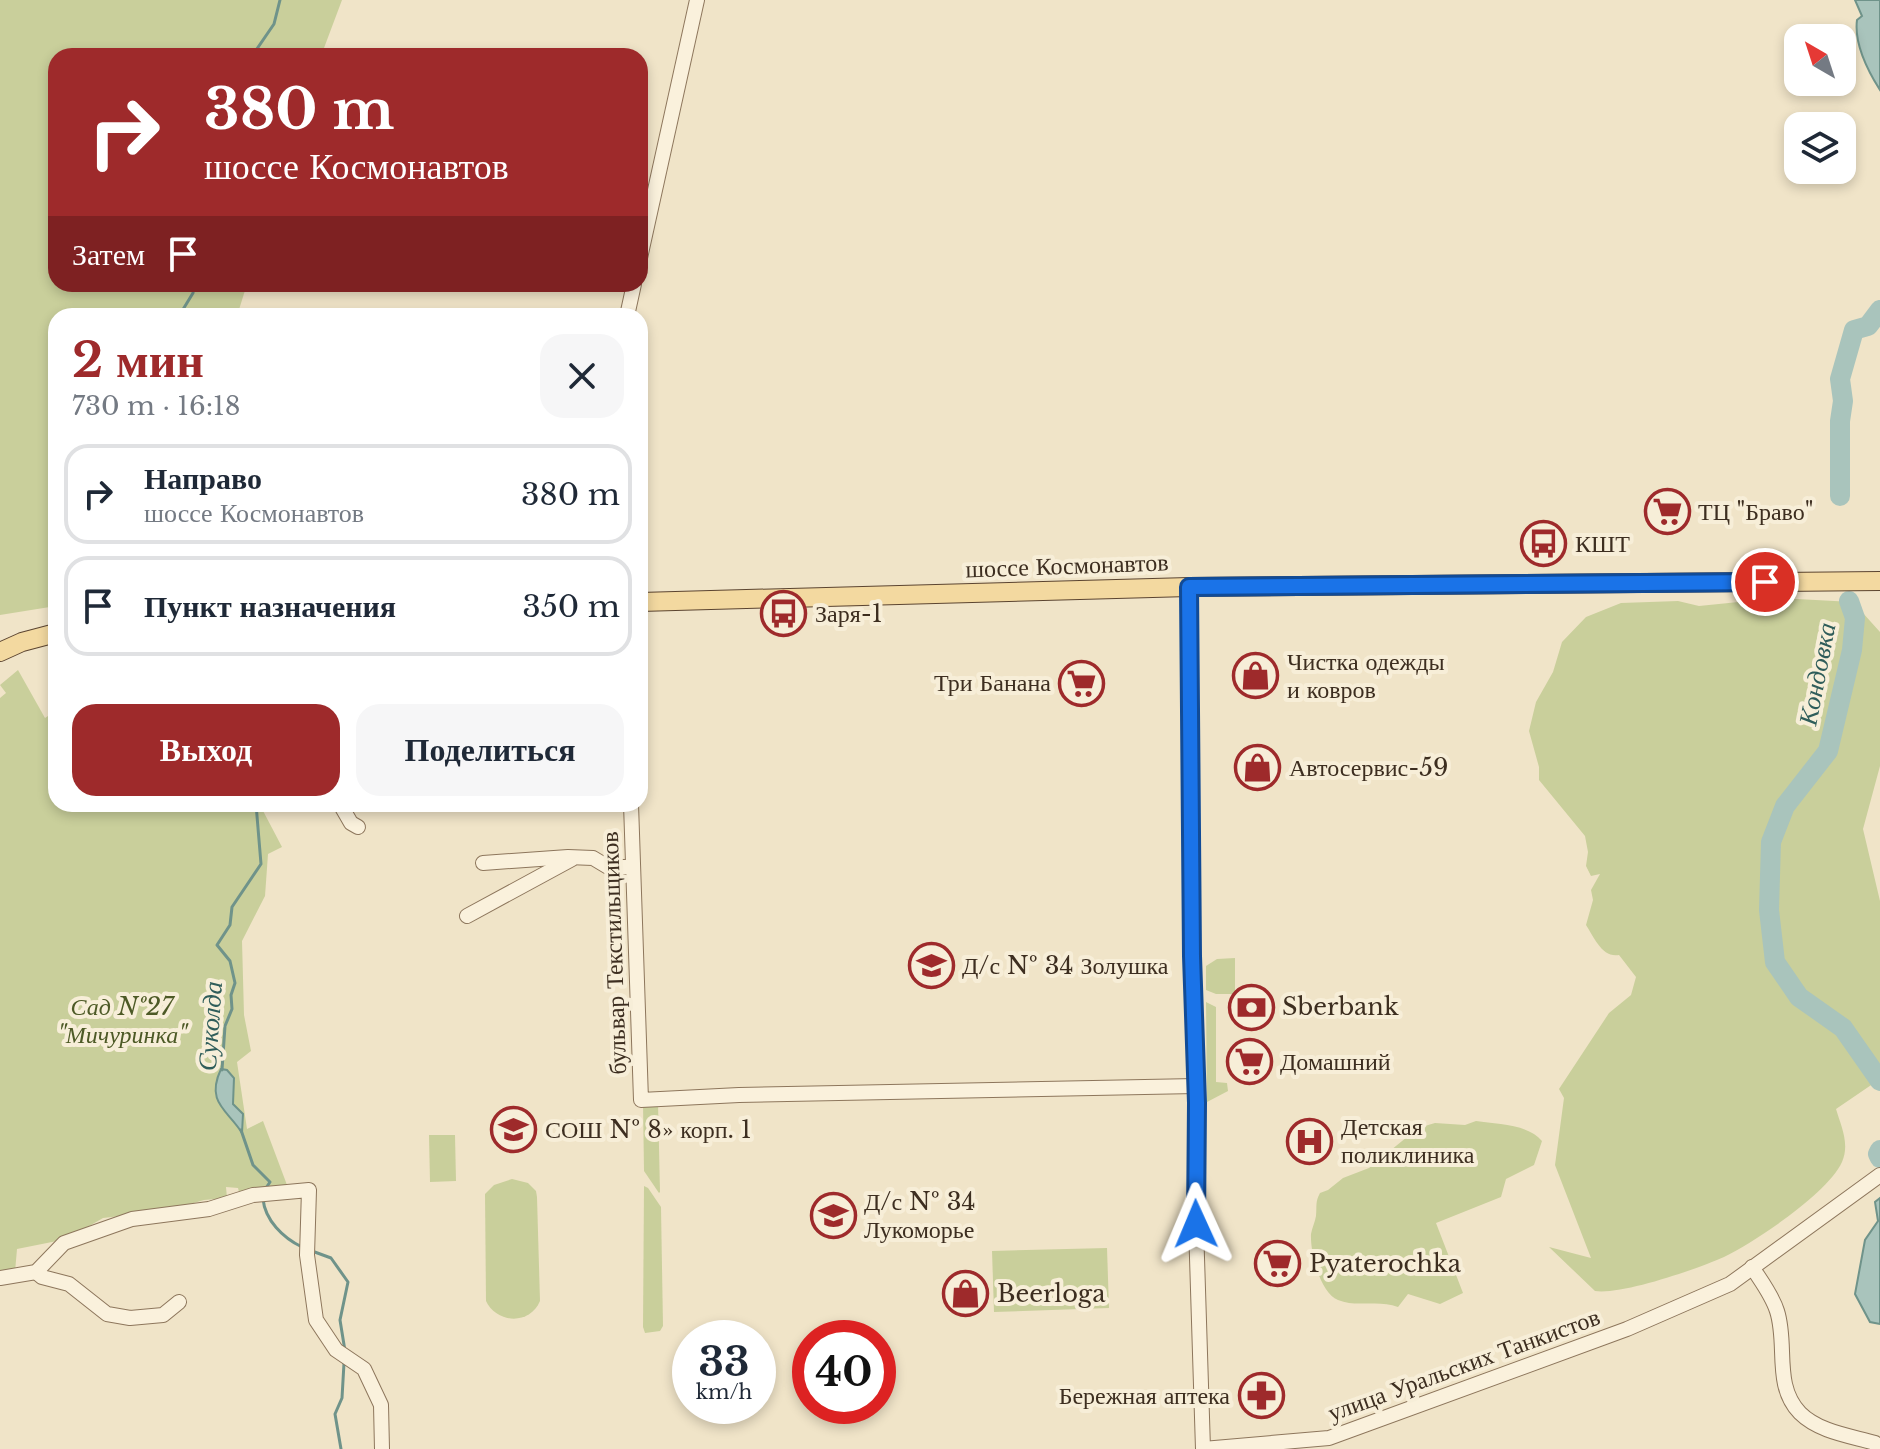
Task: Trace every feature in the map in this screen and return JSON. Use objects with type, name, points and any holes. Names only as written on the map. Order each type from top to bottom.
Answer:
[{"type":"main road","name":"шоссе Космонавтов","points":[[648,602],[1189,587],[1880,581]]},
{"type":"main road","points":[[0,652],[48,635]]},
{"type":"street","points":[[648,222],[697,0]]},
{"type":"street","points":[[1189,587],[1195,1194],[1203,1449]]},
{"type":"street","points":[[345,812],[351,823],[358,827]]},
{"type":"street","name":"бульвар Текстильщиков","points":[[631,812],[641,1100],[739,1095],[1196,1086]]},
{"type":"street","points":[[483,863],[576,857],[593,858],[608,867],[633,867]]},
{"type":"street","points":[[467,916],[576,857]]},
{"type":"street","name":"улица Уральских Танкистов","points":[[1203,1449],[1329,1438],[1627,1329],[1730,1284],[1875,1177]]},
{"type":"street","points":[[0,1278],[36,1272],[64,1243],[132,1219],[209,1209],[253,1195],[309,1190],[307,1255],[316,1320],[336,1350],[364,1369],[381,1405],[382,1449]]},
{"type":"street","points":[[1752,1267],[1777,1311],[1784,1384],[1800,1413],[1825,1429],[1875,1443],[1880,1448]]},
{"type":"street","points":[[36,1272],[42,1277],[69,1284],[107,1314],[130,1318],[163,1315],[179,1302]]},
{"type":"green space","points":[[0,0],[342,0],[324,48],[48,48],[48,292],[244,292],[240,308],[48,308],[48,607],[0,615]]},
{"type":"green space","points":[[1778,598],[1853,602],[1880,632],[1880,766],[1863,829],[1880,901],[1880,1079],[1836,1109],[1845,1142],[1842,1162],[1822,1188],[1789,1216],[1754,1240],[1712,1262],[1641,1285],[1595,1291],[1549,1247],[1591,1258],[1555,1165],[1564,1098],[1559,1089],[1609,1013],[1631,995],[1636,977],[1619,955],[1603,950],[1586,925],[1593,900],[1591,890],[1600,874],[1591,876],[1586,866],[1588,852],[1585,836],[1539,780],[1539,767],[1529,731],[1536,702],[1553,672],[1562,642],[1586,617],[1621,603],[1678,601],[1699,606]]},
{"type":"green space","name":"Сад №27 \"Мичуринка\"","points":[[18,670],[45,718],[48,716],[48,812],[264,812],[282,847],[268,854],[265,896],[242,941],[244,1015],[251,1051],[237,1062],[247,1129],[263,1121],[287,1185],[239,1192],[238,1188],[226,1187],[227,1198],[204,1200],[166,1211],[103,1218],[67,1239],[17,1249],[15,1272],[0,1273],[0,698],[6,693],[0,685]]},
{"type":"green space","points":[[1235,958],[1235,994],[1216,994],[1206,990],[1206,966],[1217,959]]},
{"type":"green space","points":[[1206,1002],[1216,1007],[1216,1082],[1227,1083],[1228,1091],[1207,1102]]},
{"type":"green space","points":[[658,1102],[659,1193],[644,1171],[643,1103]]},
{"type":"green space","points":[[1476,1121],[1521,1128],[1542,1141],[1534,1165],[1506,1179],[1501,1197],[1436,1223],[1463,1293],[1440,1304],[1408,1294],[1398,1307],[1345,1302],[1332,1296],[1317,1271],[1311,1242],[1320,1193],[1343,1178],[1369,1168],[1418,1128],[1435,1123],[1465,1125]]},
{"type":"green space","points":[[429,1135],[455,1135],[456,1181],[430,1182]]},
{"type":"green space","points":[[512,1179],[528,1183],[536,1191],[540,1301],[529,1314],[513,1319],[498,1314],[486,1301],[485,1194],[494,1185]]},
{"type":"green space","points":[[644,1186],[661,1207],[663,1326],[660,1331],[645,1333],[643,1327]]},
{"type":"green space","points":[[1107,1248],[1109,1308],[994,1312],[992,1251]]},
{"type":"water","points":[[1855,0],[1880,0],[1880,90],[1860,47],[1857,20],[1862,16]]},
{"type":"water","points":[[221,1069],[227,1070],[234,1078],[233,1104],[243,1114],[242,1133],[217,1098]]},
{"type":"water","points":[[1880,1198],[1880,1324],[1870,1322],[1855,1294],[1865,1240],[1878,1221],[1875,1202]]},
{"type":"waterway","name":"Суколда","points":[[258,48],[274,24],[280,0]]},
{"type":"waterway","name":"Суколда","points":[[184,308],[193,292]]},
{"type":"waterway","name":"Кондовка","points":[[1840,496],[1843,401],[1840,379],[1854,330],[1868,326],[1880,310]]},
{"type":"waterway","name":"Кондовка","points":[[1849,601],[1855,618],[1852,650],[1828,751],[1785,806],[1771,842],[1769,910],[1775,962],[1799,997],[1843,1028],[1880,1081]]},
{"type":"waterway","name":"Суколда","points":[[222,1070],[225,1026],[232,1009],[231,995],[235,983],[230,961],[217,945],[230,925],[232,907],[261,864],[257,812]]},
{"type":"waterway","name":"Суколда","points":[[241,1130],[253,1165],[270,1182],[266,1188]]},
{"type":"waterway","name":"Кондовка","points":[[1880,1150],[1880,1158]]},
{"type":"waterway","name":"Суколда","points":[[263,1199],[267,1214],[276,1228],[302,1247]]},
{"type":"waterway","name":"Суколда","points":[[312,1251],[331,1258],[348,1282],[340,1320],[345,1351]]},
{"type":"waterway","name":"Суколда","points":[[341,1449],[335,1414],[342,1398],[344,1363]]},
{"type":"place","name":"ТЦ \"Браво\"","points":[[1667,512]]},
{"type":"place","name":"КШТ","points":[[1544,544]]},
{"type":"place","name":"Заря-1","points":[[784,614]]},
{"type":"place","name":"Чистка одежды и ковров","points":[[1256,676]]},
{"type":"place","name":"Три Банана","points":[[1082,683]]},
{"type":"place","name":"Автосервис-59","points":[[1258,768]]},
{"type":"place","name":"Д/с № 34 Золушка","points":[[931,966]]},
{"type":"place","name":"Sberbank","points":[[1251,1007]]},
{"type":"place","name":"Домашний","points":[[1249,1062]]},
{"type":"place","name":"СОШ № 8» корп. 1","points":[[514,1130]]},
{"type":"place","name":"Детская поликлиника","points":[[1310,1141]]},
{"type":"place","name":"Д/с № 34 Лукоморье","points":[[833,1216]]},
{"type":"place","name":"Pyaterochka","points":[[1278,1264]]},
{"type":"place","name":"Beerloga","points":[[966,1294]]},
{"type":"place","name":"Бережная аптека","points":[[1261,1396]]},
{"type":"route","points":[[1196,1224],[1189,587],[1765,582]]}]
